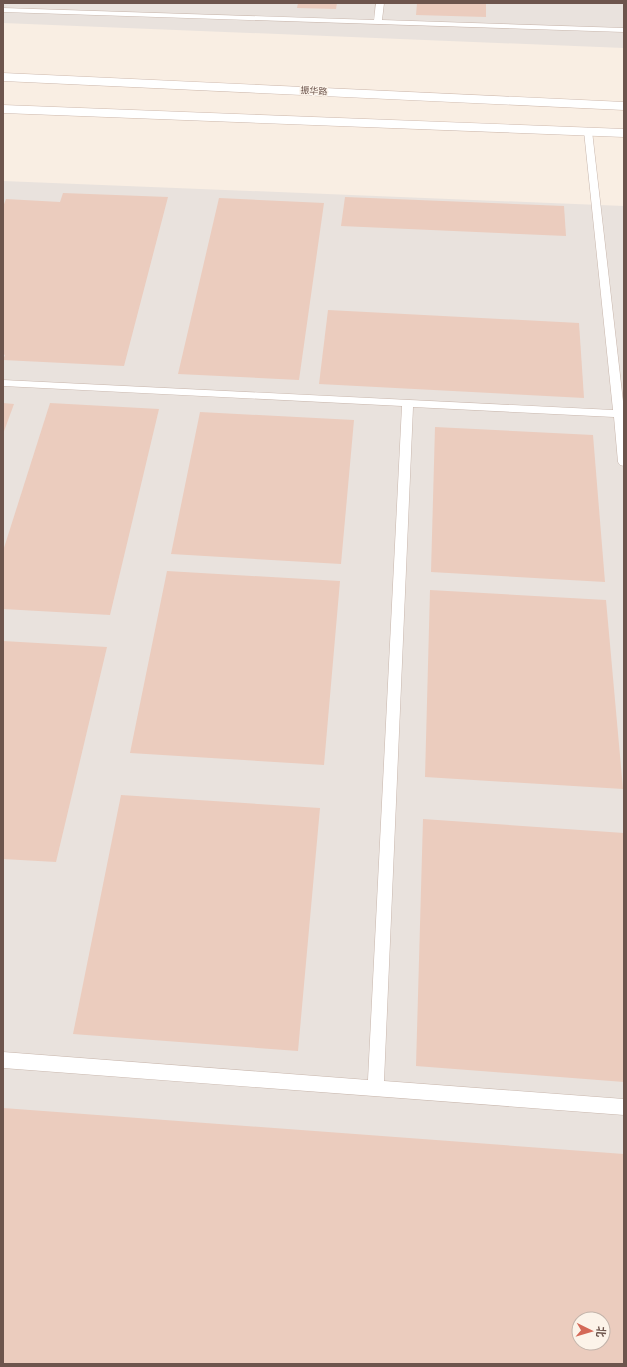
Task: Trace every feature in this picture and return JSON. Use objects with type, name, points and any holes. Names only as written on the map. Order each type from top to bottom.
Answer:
[{"type":"main road","name":"振华路","points":[[3,77],[624,106]]},
{"type":"main road","points":[[3,109],[624,133]]},
{"type":"lane","points":[[378,22],[380,3]]},
{"type":"lane","points":[[3,10],[624,30]]},
{"type":"lane","points":[[588,131],[621,414],[624,462]]},
{"type":"lane","points":[[3,383],[621,414]]},
{"type":"lane","points":[[376,1088],[408,403]]},
{"type":"lane","points":[[3,1060],[624,1107]]},
{"type":"shaded area","points":[[3,3],[624,3],[624,48],[3,23]]},
{"type":"shaded area","points":[[3,181],[624,206],[624,1364],[3,1364]]},
{"type":"building","points":[[298,3],[337,3],[336,9],[297,8]]},
{"type":"building","points":[[417,3],[486,3],[486,17],[416,15]]},
{"type":"building","points":[[63,193],[168,197],[124,366],[3,360],[5,355],[3,354],[3,207],[6,199],[60,202]]},
{"type":"building","points":[[345,197],[564,206],[566,236],[341,226]]},
{"type":"building","points":[[219,198],[324,203],[299,380],[178,374]]},
{"type":"building","points":[[328,310],[579,323],[584,398],[319,384]]},
{"type":"building","points":[[3,403],[14,404],[3,434]]},
{"type":"building","points":[[50,403],[159,409],[110,615],[3,609],[3,551]]},
{"type":"building","points":[[200,412],[354,420],[341,564],[171,554]]},
{"type":"building","points":[[435,427],[593,435],[605,582],[431,572]]},
{"type":"building","points":[[167,571],[340,581],[324,765],[130,753]]},
{"type":"building","points":[[430,590],[606,600],[623,789],[425,777]]},
{"type":"building","points":[[3,641],[107,647],[56,862],[3,859]]},
{"type":"building","points":[[121,795],[320,808],[298,1051],[73,1034]]},
{"type":"building","points":[[423,819],[624,833],[624,1082],[416,1066]]},
{"type":"building","points":[[3,1108],[624,1154],[624,1364],[3,1364]]}]
